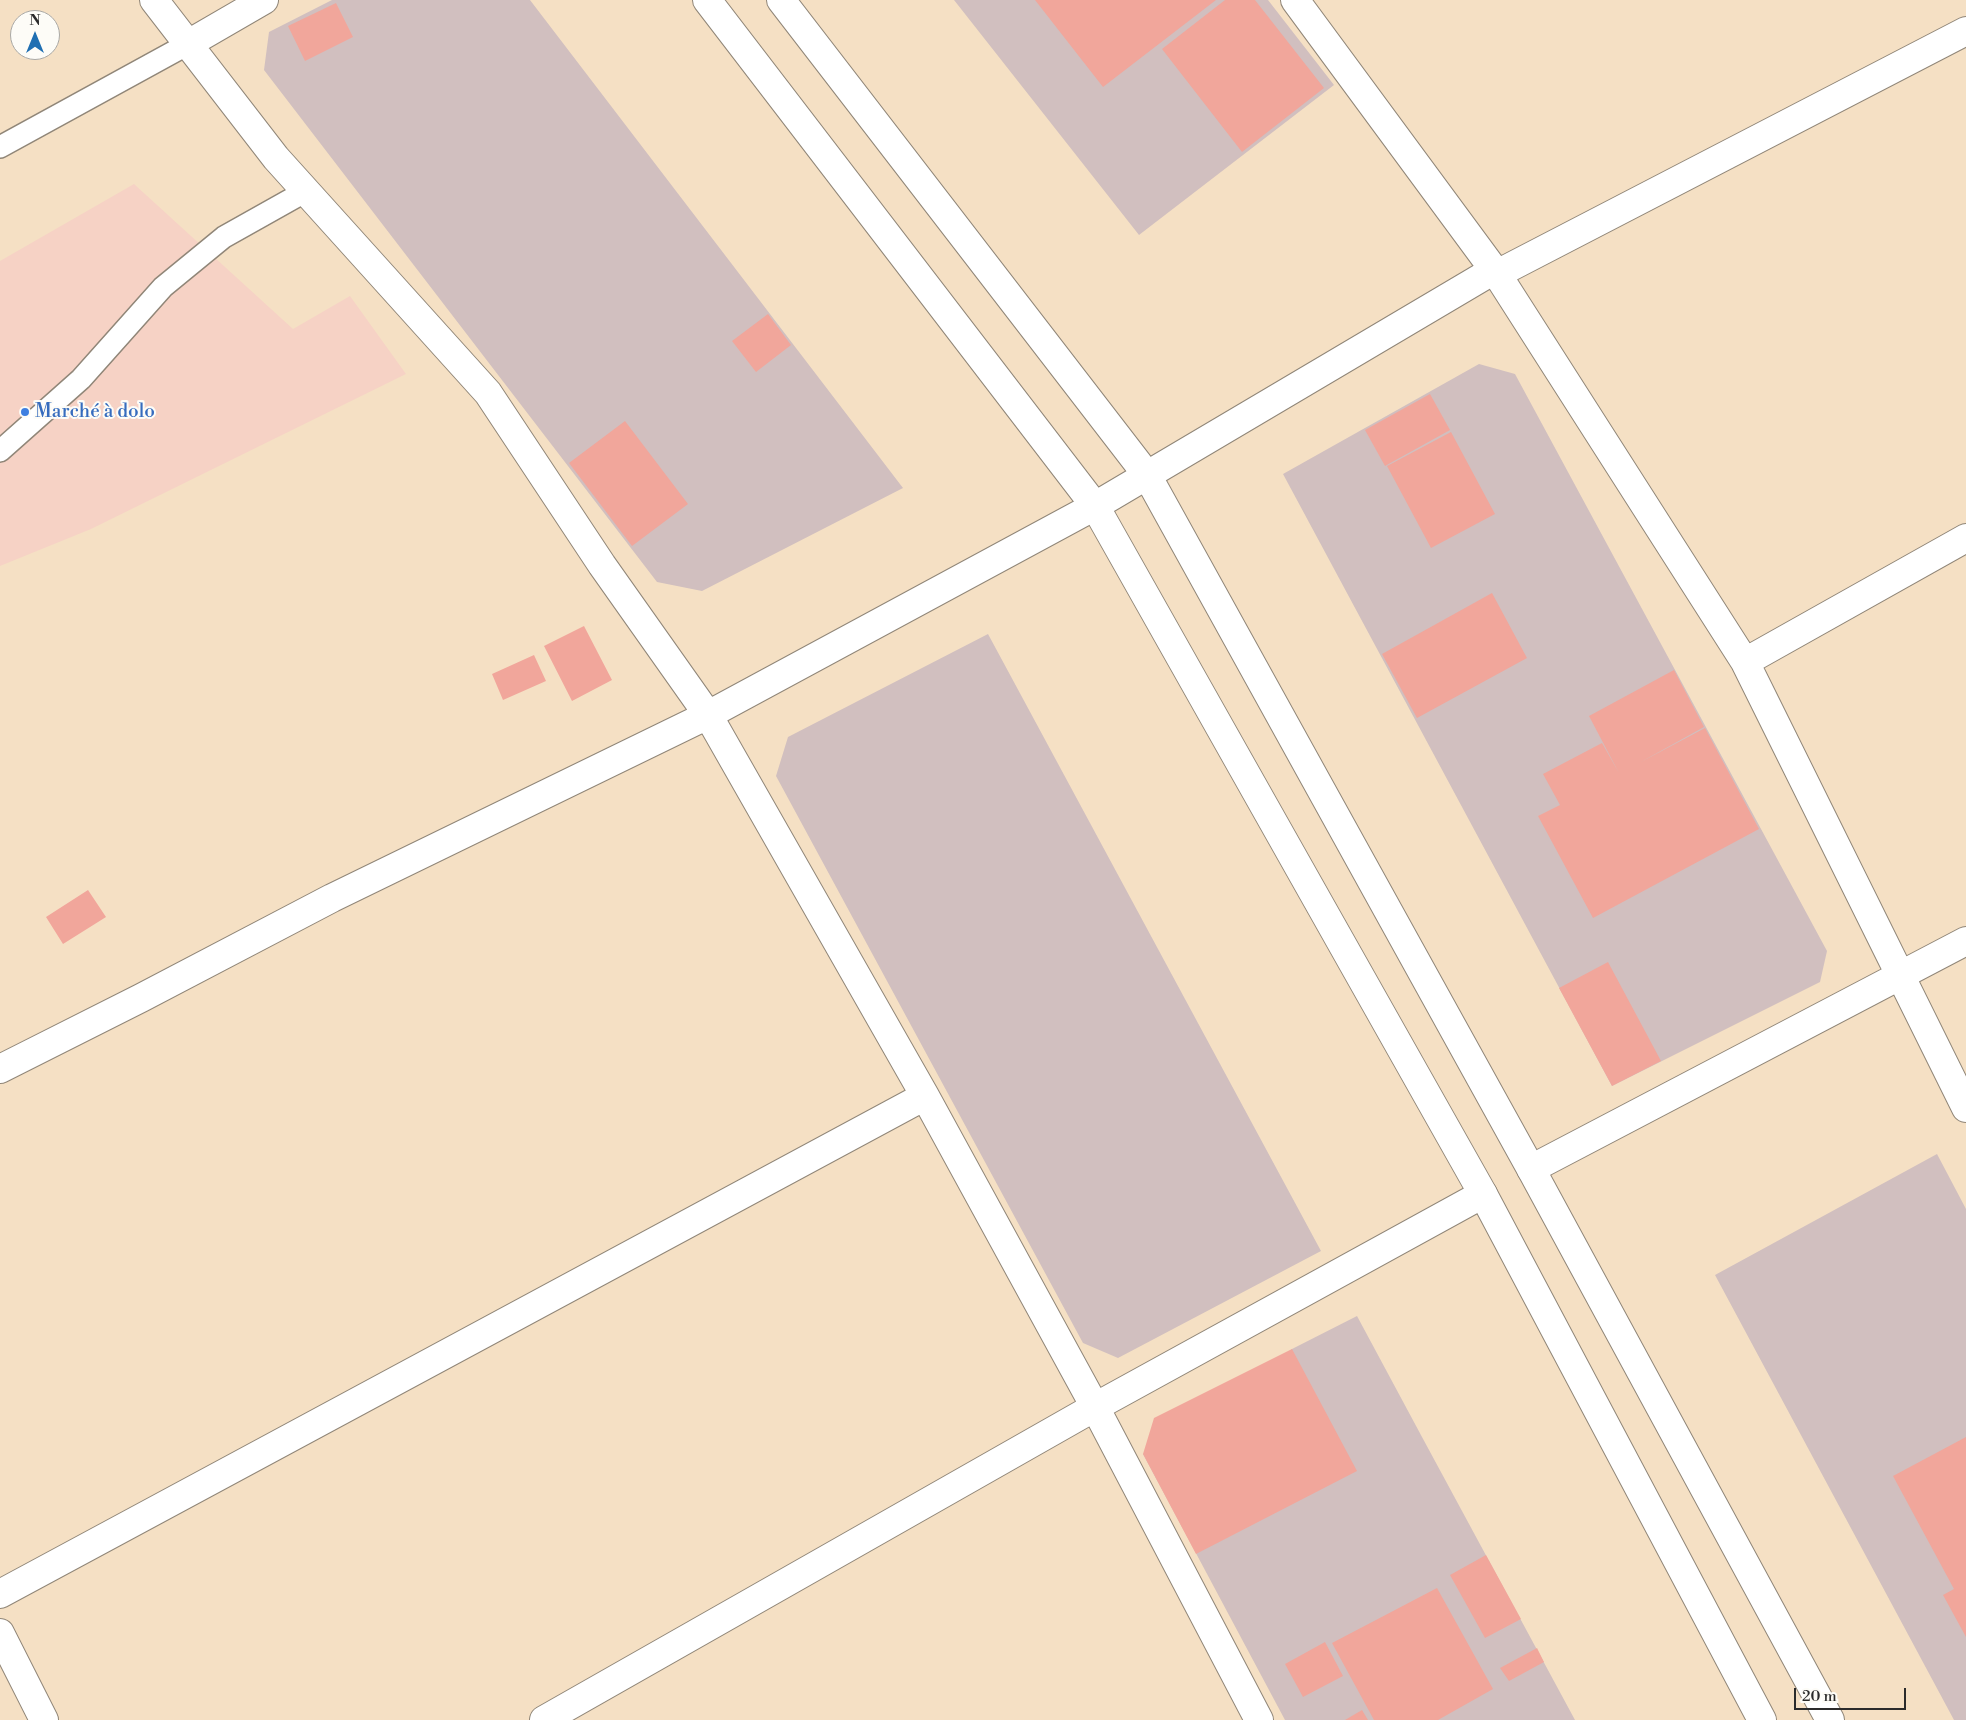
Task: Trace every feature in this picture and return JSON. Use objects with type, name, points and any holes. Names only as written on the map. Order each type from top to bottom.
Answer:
[{"type":"street","points":[[154,0],[276,158],[488,393],[602,565],[708,715],[925,1096],[1095,1407],[1259,1720]]},
{"type":"street","points":[[188,44],[264,0]]},
{"type":"street","points":[[707,0],[1096,506],[1483,1194],[1762,1720]]},
{"type":"street","points":[[781,0],[1147,475],[1531,1169],[1830,1720]]},
{"type":"street","points":[[1296,0],[1497,274],[1745,662],[1966,1108]]},
{"type":"street","points":[[1497,274],[1966,31]]},
{"type":"street","points":[[0,1069],[332,898],[708,715],[1096,506],[1494,270],[1497,274]]},
{"type":"street","points":[[1745,662],[1966,538]]},
{"type":"street","points":[[1531,1169],[1966,940]]},
{"type":"street","points":[[0,1594],[925,1096]]},
{"type":"street","points":[[544,1720],[1095,1407],[1483,1194]]},
{"type":"street","points":[[0,1633],[44,1720]]},
{"type":"lane","points":[[0,147],[188,44]]},
{"type":"lane","points":[[0,451],[81,379],[162,287],[224,237],[306,191]]},
{"type":"shaded area","points":[[332,0],[530,0],[903,488],[702,591],[657,582],[264,70],[269,32]]},
{"type":"shaded area","points":[[954,0],[1268,0],[1334,85],[1139,235]]},
{"type":"shaded area","points":[[134,184],[293,329],[350,296],[406,374],[91,529],[0,566],[0,261]]},
{"type":"shaded area","points":[[1479,364],[1515,374],[1827,951],[1820,982],[1612,1086],[1283,474]]},
{"type":"shaded area","points":[[988,634],[1321,1251],[1118,1358],[1083,1343],[776,776],[788,737]]},
{"type":"shaded area","points":[[1937,1154],[1966,1209],[1966,1720],[1954,1720],[1715,1275]]},
{"type":"shaded area","points":[[1357,1316],[1575,1720],[1285,1720],[1143,1454],[1292,1349]]},
{"type":"building","points":[[1035,0],[1216,0],[1103,87]]},
{"type":"building","points":[[1225,0],[1255,0],[1324,88],[1242,152],[1162,49]]},
{"type":"building","points":[[336,3],[353,37],[305,61],[288,26]]},
{"type":"building","points":[[768,314],[791,345],[756,372],[732,341]]},
{"type":"building","points":[[1430,394],[1450,430],[1385,466],[1365,430]]},
{"type":"building","points":[[625,421],[688,504],[632,546],[569,463]]},
{"type":"building","points":[[1451,432],[1495,514],[1431,548],[1387,466]]},
{"type":"building","points":[[1492,593],[1527,658],[1417,718],[1382,654]]},
{"type":"building","points":[[584,626],[612,680],[572,701],[544,646]]},
{"type":"building","points":[[534,655],[546,681],[503,700],[492,674]]},
{"type":"building","points":[[1674,670],[1704,727],[1639,763],[1705,728],[1759,829],[1593,918],[1538,816],[1560,805],[1543,774],[1602,743],[1619,773],[1589,716]]},
{"type":"building","points":[[88,890],[106,917],[63,944],[46,917]]},
{"type":"building","points":[[1608,962],[1661,1061],[1612,1086],[1559,988]]},
{"type":"building","points":[[1292,1349],[1357,1471],[1196,1554],[1143,1454],[1154,1418]]},
{"type":"building","points":[[1966,1437],[1966,1637],[1943,1595],[1954,1589],[1893,1476]]},
{"type":"building","points":[[1486,1555],[1521,1619],[1485,1638],[1450,1575]]},
{"type":"building","points":[[1437,1588],[1493,1689],[1438,1720],[1374,1720],[1332,1643]]},
{"type":"building","points":[[1325,1642],[1343,1676],[1303,1697],[1285,1664]]},
{"type":"building","points":[[1537,1648],[1544,1662],[1509,1681],[1500,1668]]},
{"type":"building","points":[[1362,1710],[1368,1720],[1345,1720]]},
{"type":"place","name":"Marché à dolo","points":[[25,412]]}]
